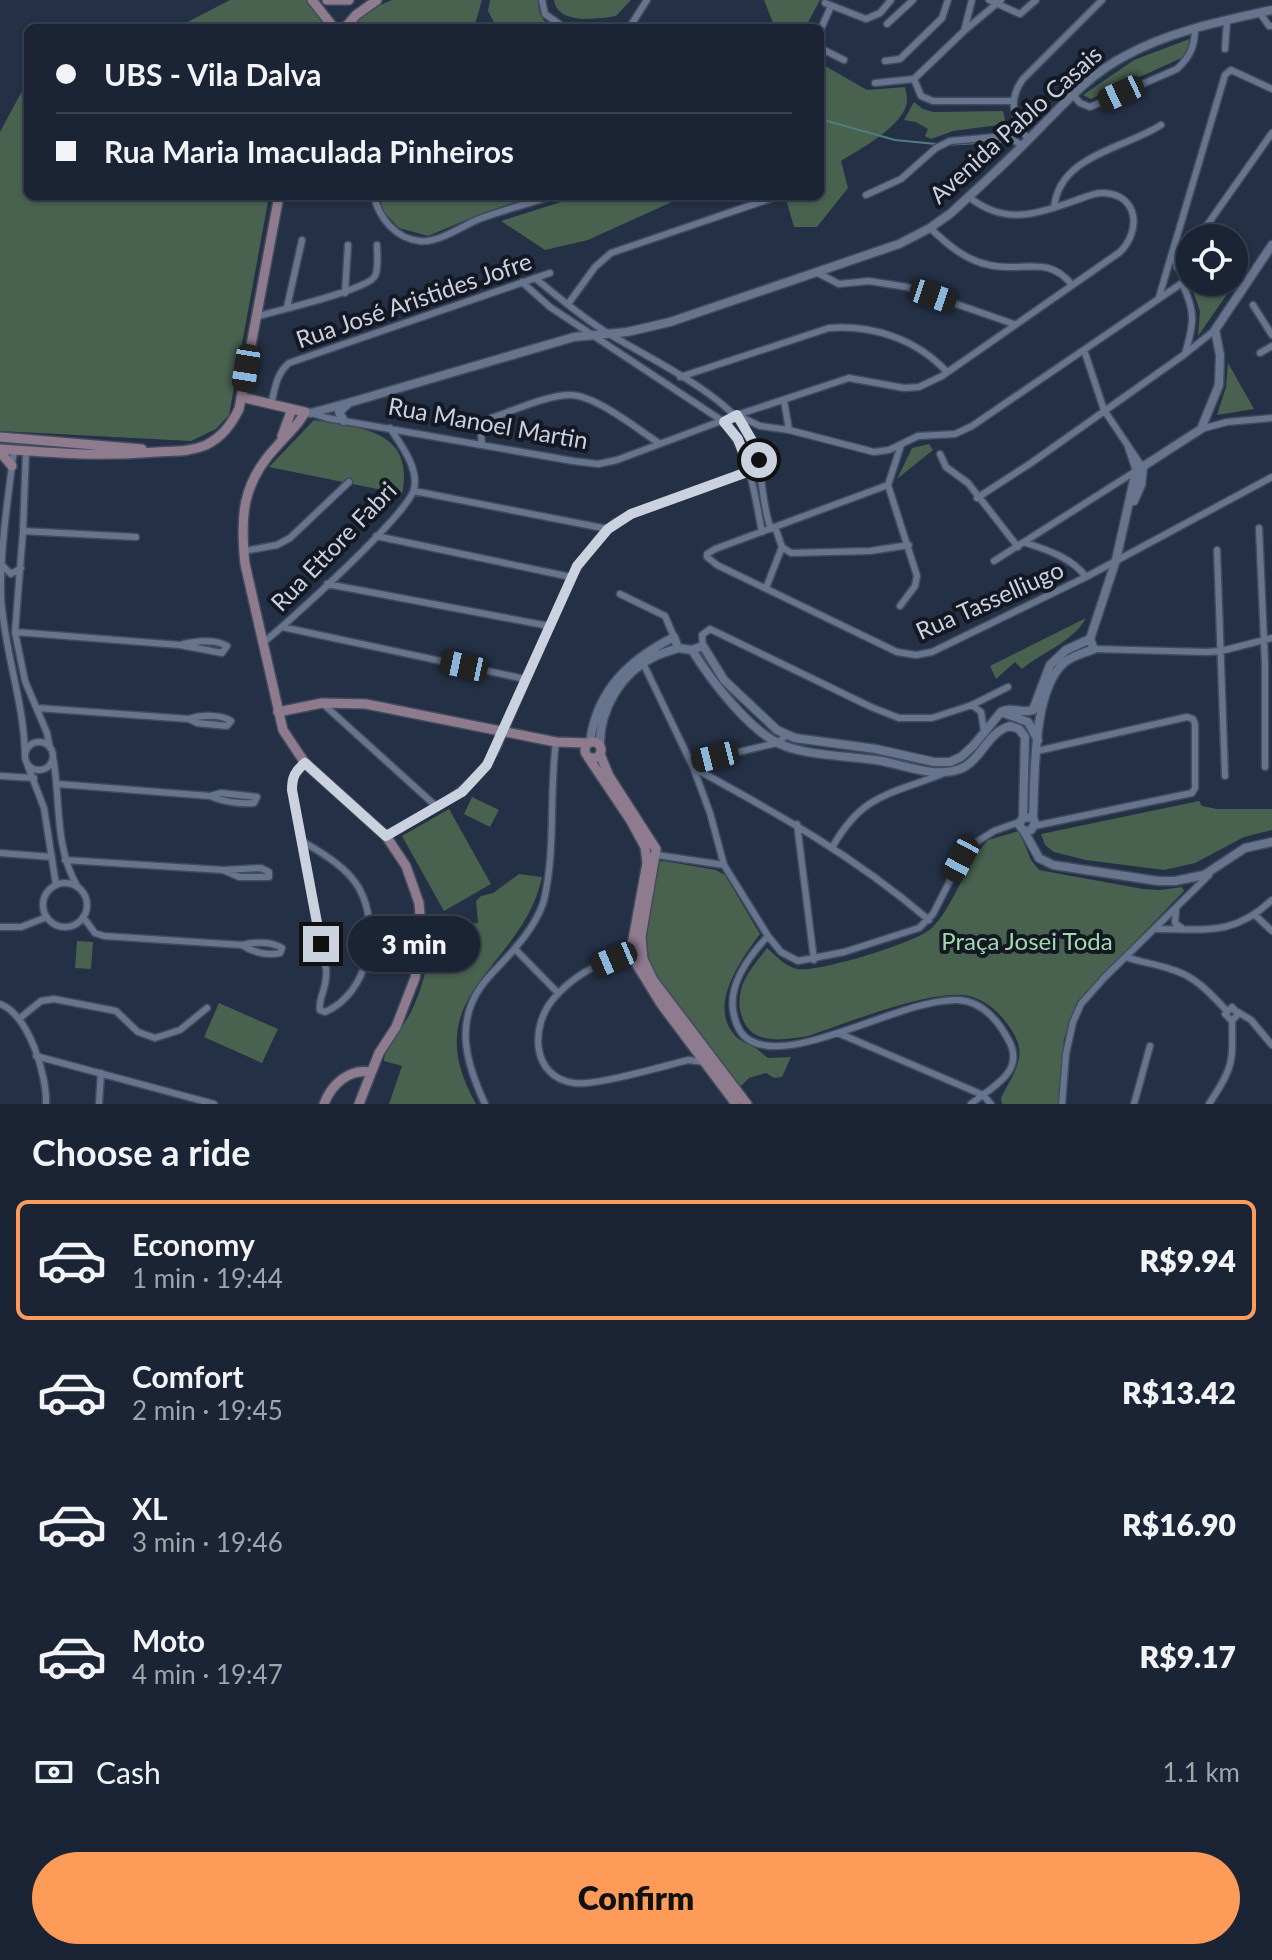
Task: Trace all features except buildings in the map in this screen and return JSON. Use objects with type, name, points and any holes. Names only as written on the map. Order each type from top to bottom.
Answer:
[{"type":"main road","points":[[312,0],[336,24]]},
{"type":"main road","points":[[320,10],[327,0],[349,0],[356,5],[356,15]]},
{"type":"main road","points":[[345,24],[377,0]]},
{"type":"main road","points":[[17,442],[26,451],[87,456],[188,451],[220,436],[231,425],[241,397],[278,200]]},
{"type":"main road","name":"Rua Manoel Martin","points":[[241,397],[308,412]]},
{"type":"main road","points":[[278,444],[292,409]]},
{"type":"main road","points":[[308,412],[278,444],[251,482],[243,513],[244,551],[253,606],[283,730],[305,763],[386,836],[406,866],[419,903],[422,940],[407,1001],[371,1072],[359,1104]]},
{"type":"main road","points":[[0,437],[17,442],[166,452]]},
{"type":"main road","points":[[12,466],[0,451],[17,442]]},
{"type":"main road","points":[[278,712],[322,703],[366,704],[592,749],[653,842],[657,855],[641,937],[643,959],[653,980],[747,1104]]},
{"type":"main road","points":[[592,749],[645,847],[647,863],[633,935],[634,956],[642,976],[736,1104]]},
{"type":"main road","points":[[324,1104],[335,1084],[362,1070],[371,1072]]},
{"type":"street","points":[[542,0],[545,14],[559,24]]},
{"type":"street","points":[[632,24],[647,0]]},
{"type":"street","points":[[822,24],[828,4],[860,18],[870,19],[891,0]]},
{"type":"street","points":[[887,24],[913,0]]},
{"type":"street","points":[[885,61],[900,59],[942,18],[948,0]]},
{"type":"street","points":[[964,31],[972,0]]},
{"type":"street","points":[[989,0],[1000,1],[1013,13],[1020,14],[1036,0]]},
{"type":"street","points":[[1025,142],[1013,110],[1013,101],[1023,79],[1102,0]]},
{"type":"street","points":[[875,83],[914,79],[1000,1]]},
{"type":"street","name":"Avenida Pablo Casais","points":[[308,412],[590,334],[627,332],[670,322],[899,244],[930,228],[969,197],[1073,95],[1122,57],[1147,44],[1195,28],[1272,10]]},
{"type":"street","points":[[1260,13],[1272,26]]},
{"type":"street","points":[[1225,49],[1227,21]]},
{"type":"street","points":[[1073,95],[1080,103],[1090,107],[1177,69],[1186,61],[1192,48],[1195,28]]},
{"type":"street","points":[[824,50],[844,60]]},
{"type":"street","points":[[1159,297],[1226,72],[1234,71],[1272,89]]},
{"type":"street","points":[[914,79],[921,96],[933,101],[1013,101]]},
{"type":"street","points":[[1054,208],[1058,189],[1074,168],[1161,125]]},
{"type":"street","points":[[1208,224],[1272,133]]},
{"type":"street","points":[[866,195],[901,179],[936,148],[950,141],[1006,136],[1025,142]]},
{"type":"street","name":"Rua Manoel Martin","points":[[308,412],[344,421],[598,464],[617,460],[737,415],[849,378],[904,388],[919,387],[947,372],[1072,285],[1128,245],[1133,236],[1135,220],[1129,205],[1122,199],[1103,193],[1023,216],[1007,215],[982,207],[969,197]]},
{"type":"street","points":[[375,200],[378,212],[395,231],[419,241],[431,240],[480,219],[539,200]]},
{"type":"street","points":[[568,304],[595,267],[611,253],[766,200]]},
{"type":"street","points":[[930,228],[951,248],[969,258],[1006,268],[1051,268],[1063,274],[1072,285]]},
{"type":"street","points":[[287,307],[302,240]]},
{"type":"street","points":[[345,293],[348,245]]},
{"type":"street","points":[[255,317],[345,293],[374,278],[377,245]]},
{"type":"street","points":[[977,498],[1031,463],[1215,330],[1272,245]]},
{"type":"street","points":[[1172,254],[1176,264]]},
{"type":"street","name":"Rua José Aristides Jofre","points":[[271,405],[277,379],[289,363],[550,273]]},
{"type":"street","points":[[818,273],[839,284],[869,281],[907,287],[1014,324]]},
{"type":"street","points":[[535,278],[607,333],[737,415],[760,426],[789,430],[865,451],[889,450],[918,436],[955,434],[972,426],[1176,286]]},
{"type":"street","points":[[522,282],[550,307],[724,422],[738,439],[750,471],[762,532],[888,485]]},
{"type":"street","points":[[1185,354],[1194,315],[1189,296]]},
{"type":"street","points":[[1253,305],[1272,335]]},
{"type":"street","points":[[680,377],[829,328],[842,327],[877,331],[899,338],[916,347],[947,372]]},
{"type":"street","points":[[1201,429],[1219,385],[1220,355],[1215,330]]},
{"type":"street","points":[[623,342],[627,332]]},
{"type":"street","points":[[1260,353],[1272,346]]},
{"type":"street","points":[[1008,687],[972,705],[932,718],[899,718],[710,629],[702,635],[703,646],[724,680],[786,736],[876,749],[934,762],[950,762],[961,757],[1001,712],[1008,709],[1033,710],[1045,674],[1090,639],[1116,560],[1140,469],[1104,410],[1084,350]]},
{"type":"street","points":[[482,444],[481,435],[491,418],[571,395],[600,405],[659,443]]},
{"type":"street","points":[[784,400],[789,430]]},
{"type":"street","points":[[344,421],[339,412],[348,403]]},
{"type":"street","points":[[737,415],[754,444],[766,517],[782,547],[791,553],[808,554],[870,551],[909,545]]},
{"type":"street","points":[[994,561],[1201,429],[1227,422],[1272,418]]},
{"type":"street","name":"Rua Ettore Fabri","points":[[264,642],[376,536],[405,506],[414,491],[414,473],[390,428]]},
{"type":"street","points":[[17,442],[0,587],[23,713],[25,755],[44,808],[56,885]]},
{"type":"street","points":[[900,606],[915,586],[917,576],[888,485],[902,444]]},
{"type":"street","points":[[26,451],[15,632],[21,665],[53,757],[65,860],[86,897],[83,917],[72,926],[58,926],[47,917],[44,902],[50,889],[63,883],[77,886]]},
{"type":"street","points":[[940,454],[946,467],[968,483],[1018,547]]},
{"type":"street","points":[[386,836],[462,792],[478,778],[497,748],[571,577],[588,551],[608,529],[631,514],[760,468]]},
{"type":"street","name":"Rua Tasselliugo","points":[[762,532],[707,554],[709,560],[897,652],[916,655],[932,652],[1086,577],[1272,477]]},
{"type":"street","points":[[244,551],[277,545],[290,538],[349,482]]},
{"type":"street","points":[[9,491],[16,495],[25,493]]},
{"type":"street","points":[[414,491],[608,529]]},
{"type":"street","points":[[1259,528],[1265,767]]},
{"type":"street","points":[[23,531],[136,537]]},
{"type":"street","points":[[376,536],[571,577]]},
{"type":"street","points":[[1026,543],[1068,560],[1079,567],[1086,577]]},
{"type":"street","points":[[766,588],[782,547]]},
{"type":"street","points":[[1217,550],[1225,776]]},
{"type":"street","points":[[2,563],[9,574],[17,573],[21,568]]},
{"type":"street","points":[[327,584],[549,626]]},
{"type":"street","points":[[1,598],[18,591]]},
{"type":"street","points":[[620,594],[665,616],[678,648]]},
{"type":"street","points":[[282,627],[525,679]]},
{"type":"street","points":[[15,632],[180,645],[222,653],[227,648],[222,643],[196,641],[180,645]]},
{"type":"street","points":[[592,749],[611,700],[622,683],[674,637]]},
{"type":"street","points":[[1027,825],[1049,681],[1068,654],[1094,649],[1221,651],[1272,638]]},
{"type":"street","points":[[1090,639],[1094,649]]},
{"type":"street","points":[[592,749],[596,714],[612,683],[632,662],[662,648],[692,650],[703,646]]},
{"type":"street","points":[[692,650],[715,685],[777,743],[942,774]]},
{"type":"street","points":[[643,663],[692,765],[710,813],[724,865],[781,952],[805,962],[908,933],[929,920],[961,859],[972,845],[994,831],[1192,793],[1195,788],[1195,724],[1190,717],[1037,751]]},
{"type":"street","points":[[322,703],[437,807]]},
{"type":"street","points":[[972,705],[981,712],[984,731]]},
{"type":"street","points":[[37,708],[189,719],[199,716],[231,721],[227,726],[197,723],[189,719]]},
{"type":"street","points":[[1001,712],[1010,726],[1023,733],[1026,742],[1027,825],[1039,858],[1053,865],[1158,881],[1184,880],[1211,872]]},
{"type":"street","points":[[1001,712],[1028,722],[1038,741]]},
{"type":"street","points":[[833,846],[859,810],[871,801],[968,765],[1000,729],[1010,726]]},
{"type":"street","points":[[692,765],[777,743],[786,736]]},
{"type":"street","points":[[485,1104],[465,1049],[467,1023],[480,989],[531,928],[545,895],[558,742]]},
{"type":"street","points":[[25,755],[33,743],[43,743],[50,748]]},
{"type":"street","points":[[27,764],[43,770],[50,765],[53,757]]},
{"type":"street","points":[[302,841],[348,874],[358,887],[369,919],[368,951],[352,991],[344,1002],[330,1010],[320,1010],[327,983],[326,969],[302,841],[292,779],[305,763]]},
{"type":"street","points":[[692,765],[833,846],[878,877],[929,920]]},
{"type":"street","points":[[915,784],[918,769]]},
{"type":"street","points":[[0,776],[34,778]]},
{"type":"street","points":[[58,784],[210,796],[223,801],[248,803],[254,803],[257,797],[221,793],[210,796]]},
{"type":"street","points":[[797,824],[814,960]]},
{"type":"street","points":[[1062,1104],[1066,1054],[1076,1013],[1086,997],[1211,872],[1245,848],[1272,842]]},
{"type":"street","points":[[0,853],[52,857]]},
{"type":"street","points":[[657,855],[724,865]]},
{"type":"street","points":[[65,860],[223,870],[261,868],[269,872],[269,877],[239,877],[223,870]]},
{"type":"street","points":[[1183,929],[1175,923],[1178,906],[1187,887],[1184,880]]},
{"type":"street","points":[[1155,929],[1226,928],[1256,916],[1272,900]]},
{"type":"street","points":[[1256,916],[1272,931]]},
{"type":"street","points":[[0,927],[21,927],[47,917]]},
{"type":"street","points":[[83,917],[95,933],[104,936],[242,945],[275,944],[282,948],[280,953],[274,954],[249,950],[242,945]]},
{"type":"street","points":[[768,936],[737,981],[732,1005],[739,1030],[751,1041],[768,1046],[786,1045],[838,1033],[934,1002],[959,1000],[977,1005],[1001,1027],[1014,1054],[1013,1062],[998,1085],[971,1104]]},
{"type":"street","points":[[515,949],[558,993]]},
{"type":"street","points":[[634,956],[625,954],[582,974],[558,993],[543,1014],[539,1027],[541,1059],[553,1075],[567,1081],[587,1083],[688,1060],[705,1062]]},
{"type":"street","points":[[1126,957],[1172,969],[1202,985],[1226,1010],[1226,1017],[1232,1021]]},
{"type":"street","points":[[20,1018],[41,1001],[54,999],[116,1011],[138,1032],[155,1038],[180,1030],[207,1008]]},
{"type":"street","points":[[0,1004],[20,1018],[43,1075],[46,1104]]},
{"type":"street","points":[[1226,1010],[1233,1007],[1251,1020],[1272,1045]]},
{"type":"street","points":[[1232,1021],[1237,1018],[1238,1012]]},
{"type":"street","points":[[1209,1104],[1229,1074],[1233,1057],[1232,1021]]},
{"type":"street","points":[[838,1033],[983,1095],[991,1104]]},
{"type":"street","points":[[1134,1104],[1150,1046]]},
{"type":"street","points":[[36,1056],[214,1104]]},
{"type":"street","points":[[99,1104],[101,1073]]},
{"type":"green space","points":[[230,0],[308,0],[324,24],[184,24]]},
{"type":"green space","points":[[392,0],[482,0],[475,24],[356,24],[368,10]]},
{"type":"green space","points":[[490,0],[538,0],[541,16],[548,24],[495,24],[488,11]]},
{"type":"green space","points":[[554,0],[631,0],[616,16],[589,19],[562,13]]},
{"type":"green space","points":[[764,0],[820,0],[807,24],[773,24]]},
{"type":"green space","points":[[1192,38],[1186,56],[1091,99],[1083,95],[1134,60]]},
{"type":"green space","points":[[824,65],[867,90],[905,87],[907,100],[899,118],[870,143],[841,161],[848,188],[817,227],[794,227],[786,200],[824,200]]},
{"type":"green space","points":[[24,87],[24,200],[268,200],[229,415],[216,429],[191,441],[0,431],[0,132]]},
{"type":"green space","points":[[914,102],[934,112],[1003,111],[1006,124],[953,131],[931,139],[925,136],[928,129],[904,120]]},
{"type":"green space","points":[[381,200],[521,200],[428,236],[399,228],[383,211]]},
{"type":"green space","points":[[567,200],[676,200],[588,240],[545,250],[501,221]]},
{"type":"green space","points":[[1195,296],[1226,296],[1198,336],[1200,311]]},
{"type":"green space","points":[[1228,363],[1254,409],[1217,415],[1226,387]]},
{"type":"green space","points":[[314,420],[366,430],[393,445],[404,473],[402,494],[269,467]]},
{"type":"green space","points":[[929,444],[933,450],[897,479],[912,448]]},
{"type":"green space","points":[[1086,618],[1073,634],[1057,646],[1022,669],[1015,662],[996,679],[990,666]]},
{"type":"green space","points":[[472,797],[499,810],[490,827],[464,814]]},
{"type":"green space","points":[[1199,801],[1202,806],[1217,809],[1272,809],[1272,830],[1244,837],[1195,863],[1164,870],[1086,860],[1054,852],[1045,845],[1041,834]]},
{"type":"green space","points":[[449,809],[491,884],[444,911],[402,836]]},
{"type":"green space","name":"Praça Josei Toda","points":[[1019,831],[1031,860],[1039,870],[1143,889],[1182,887],[1184,891],[1078,1001],[1064,1039],[1058,1104],[1002,1104],[1001,1098],[1019,1060],[1018,1042],[997,1012],[970,996],[948,995],[908,1003],[799,1038],[769,1039],[753,1033],[746,1026],[739,1002],[741,990],[767,948],[789,966],[808,969],[845,961],[909,940],[933,927],[953,898],[975,856],[988,840]]},
{"type":"green space","points":[[657,862],[716,870],[725,875],[760,934],[731,981],[726,995],[727,1021],[738,1038],[768,1058],[791,1057],[782,1077],[774,1078],[766,1073],[749,1078],[740,1087],[649,967],[643,945]]},
{"type":"green space","points":[[519,874],[542,877],[531,909],[515,936],[478,983],[464,1008],[457,1035],[460,1066],[476,1104],[389,1104],[402,1066],[384,1061],[385,1054],[411,1012],[419,992],[428,960],[432,927],[478,923],[476,901]]},
{"type":"green space","points":[[77,941],[93,942],[91,969],[75,968]]},
{"type":"green space","points":[[219,1003],[278,1029],[262,1063],[204,1037]]},
{"type":"waterway","points":[[824,120],[895,140],[936,144]]},
{"type":"waterway","points":[[946,145],[1011,141]]},
{"type":"route","points":[[321,944],[292,790],[292,779],[297,769],[305,763],[386,836],[462,792],[478,778],[497,748],[571,577],[597,540],[614,523],[631,514],[750,471],[738,439],[724,422],[737,415],[754,444],[759,460]]}]
